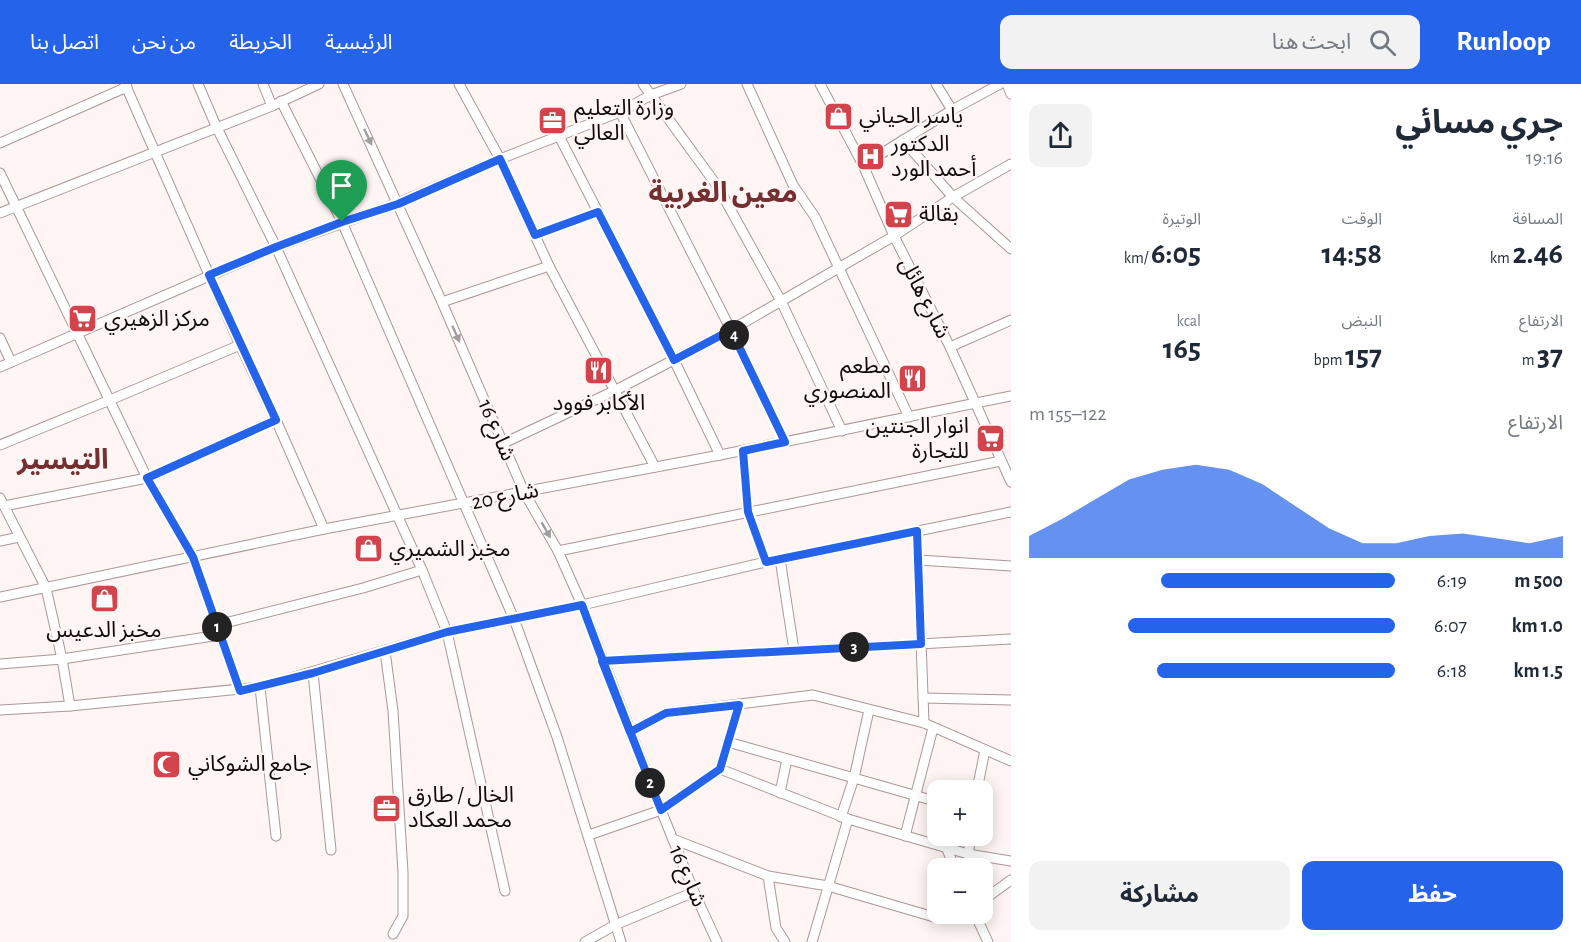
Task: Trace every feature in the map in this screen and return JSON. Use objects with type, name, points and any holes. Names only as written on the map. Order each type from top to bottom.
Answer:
[{"type":"street","points":[[198,84],[216,126],[276,247],[422,570],[447,632],[505,891]]},
{"type":"street","points":[[263,84],[277,103],[342,222],[514,619],[557,737],[621,942]]},
{"type":"street","points":[[0,213],[320,84]]},
{"type":"street","name":"شارع 16","points":[[344,84],[524,492],[558,551],[582,605],[661,810],[717,942]]},
{"type":"street","points":[[459,84],[500,159],[549,266],[655,467]]},
{"type":"street","points":[[643,84],[718,187],[781,301],[842,431]]},
{"type":"street","points":[[0,366],[276,247],[398,204],[500,159],[620,112],[651,94],[681,84]]},
{"type":"street","points":[[747,84],[793,185],[815,217],[909,417]]},
{"type":"street","name":"شارع هائل","points":[[820,84],[863,165],[894,236],[950,347],[1011,482]]},
{"type":"street","points":[[936,84],[952,110]]},
{"type":"street","points":[[863,165],[952,110],[1000,84]]},
{"type":"street","points":[[1006,84],[1011,94]]},
{"type":"street","points":[[0,143],[126,86],[324,529]]},
{"type":"street","points":[[620,112],[785,442]]},
{"type":"street","points":[[559,136],[720,455]]},
{"type":"street","points":[[903,140],[953,197],[1011,249]]},
{"type":"street","points":[[504,443],[616,390],[731,330],[894,236],[953,197],[1011,164]]},
{"type":"street","points":[[0,173],[147,478],[193,557],[240,691]]},
{"type":"street","points":[[535,235],[598,212]]},
{"type":"street","points":[[442,302],[549,266]]},
{"type":"street","points":[[950,347],[1011,320]]},
{"type":"street","points":[[0,338],[11,362]]},
{"type":"street","points":[[0,445],[240,345]]},
{"type":"street","name":"شارع 20","points":[[0,597],[324,529],[743,451],[1011,396]]},
{"type":"street","points":[[70,706],[46,588],[2,502],[147,478],[276,420]]},
{"type":"street","points":[[743,451],[748,512],[766,562]]},
{"type":"street","points":[[558,551],[1000,461]]},
{"type":"street","points":[[0,710],[240,691],[313,673],[447,632],[582,605],[780,559],[1011,512]]},
{"type":"street","points":[[905,836],[916,796],[928,725],[923,698],[917,531]]},
{"type":"street","points":[[0,541],[19,537]]},
{"type":"street","points":[[780,559],[794,651]]},
{"type":"street","points":[[918,560],[1011,566]]},
{"type":"street","points":[[217,625],[363,588],[422,570]]},
{"type":"street","points":[[0,664],[62,659],[220,635]]},
{"type":"street","points":[[602,661],[1011,639]]},
{"type":"street","points":[[385,651],[393,711],[403,872],[403,916],[393,934]]},
{"type":"street","points":[[313,673],[331,850]]},
{"type":"street","points":[[260,687],[276,836]]},
{"type":"street","points":[[630,732],[666,713],[813,695],[928,725],[1011,761]]},
{"type":"street","points":[[923,698],[1011,700]]},
{"type":"street","points":[[589,835],[661,810],[720,769],[739,705]]},
{"type":"street","points":[[812,942],[845,818],[869,710]]},
{"type":"street","points":[[728,742],[927,799]]},
{"type":"street","points":[[980,780],[985,750]]},
{"type":"street","points":[[780,793],[787,759]]},
{"type":"street","points":[[720,769],[845,818],[968,854],[1011,861]]},
{"type":"street","points":[[673,839],[768,876],[828,886],[927,914]]},
{"type":"street","points":[[968,854],[969,846]]},
{"type":"street","points":[[946,847],[951,858]]},
{"type":"street","points":[[768,876],[776,928],[785,942]]},
{"type":"street","points":[[993,893],[1011,880]]},
{"type":"street","points":[[585,942],[615,925],[694,892]]},
{"type":"street","points":[[980,924],[988,942]]},
{"type":"place","name":"ياسر الحياني","points":[[838,116]]},
{"type":"place","name":"وزارة التعليم العالي","points":[[553,121]]},
{"type":"place","name":"الدكتور أحمد الورد","points":[[870,157]]},
{"type":"place","name":"بقالة","points":[[898,214]]},
{"type":"place","name":"مركز الزهيري","points":[[83,319]]},
{"type":"place","name":"الأكابر فوود","points":[[599,371]]},
{"type":"place","name":"مطعم المنصوري","points":[[912,379]]},
{"type":"place","name":"انوار الجنتين للتجارة","points":[[990,439]]},
{"type":"place","name":"مخبز الشميري","points":[[368,549]]},
{"type":"place","name":"مخبز الدعيس","points":[[104,598]]},
{"type":"place","name":"جامع الشوكاني","points":[[167,764]]},
{"type":"place","name":"الخال / طارق محمد العكاد","points":[[387,808]]},
{"type":"district","name":"معين الغربية","points":[[723,194]]},
{"type":"district","name":"التيسير","points":[[63,461]]},
{"type":"route","points":[[342,222],[209,275],[276,420],[147,478],[193,557],[240,691],[313,673],[447,632],[582,605],[602,661],[630,732],[661,810],[720,769],[739,705],[666,713],[630,732],[602,661],[921,644],[917,531],[766,562],[748,512],[743,451],[785,442],[731,330],[674,360],[598,212],[535,235],[500,159],[398,204],[342,222]]}]
